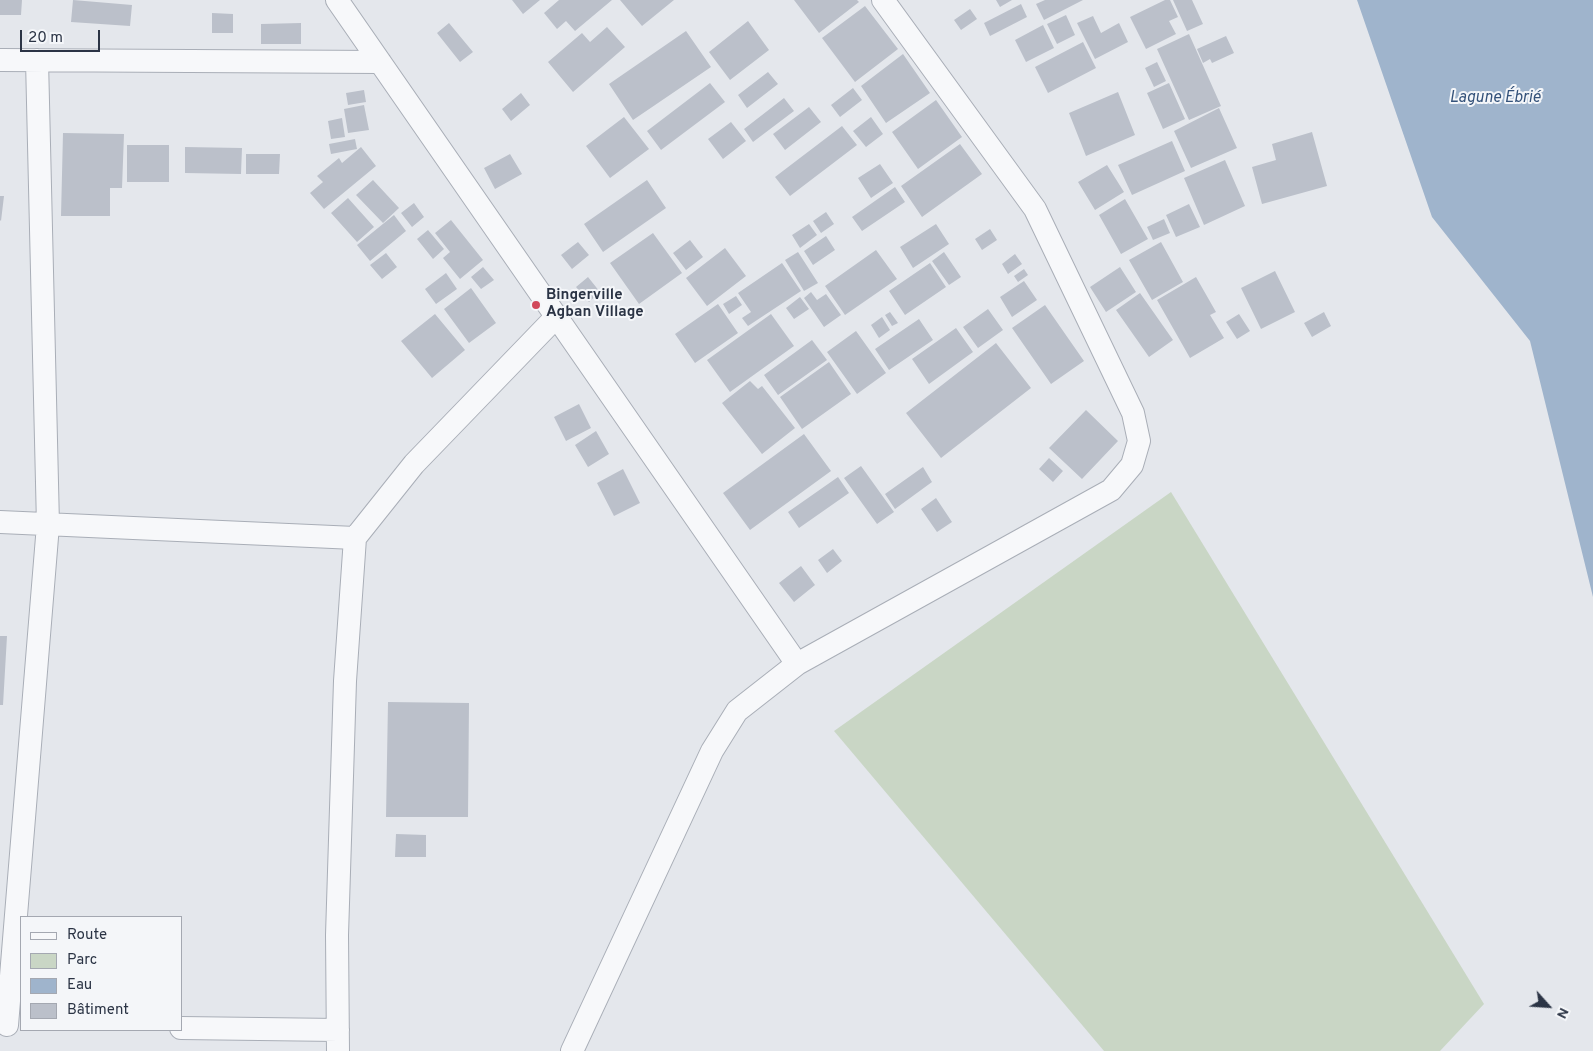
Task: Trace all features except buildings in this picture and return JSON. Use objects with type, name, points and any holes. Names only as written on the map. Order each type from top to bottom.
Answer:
[{"type":"street","points":[[337,0],[798,664]]},
{"type":"street","points":[[572,1051],[723,730],[737,711],[798,664],[1110,490],[1132,465],[1139,441],[1133,413],[1034,209],[883,0]]},
{"type":"street","points":[[0,60],[380,62]]},
{"type":"street","points":[[9,1025],[48,524],[37,60]]},
{"type":"street","points":[[182,1028],[338,1040],[337,935],[345,681],[355,538],[414,464],[556,317]]},
{"type":"street","points":[[0,522],[355,538]]},
{"type":"green space","points":[[1171,492],[1484,1004],[1440,1051],[1104,1051],[834,731]]},
{"type":"water","name":"Lagune Ébrié","points":[[1357,0],[1593,0],[1593,597],[1530,341],[1432,217]]},
{"type":"place","name":"Bingerville Agban Village","points":[[536,305]]}]
